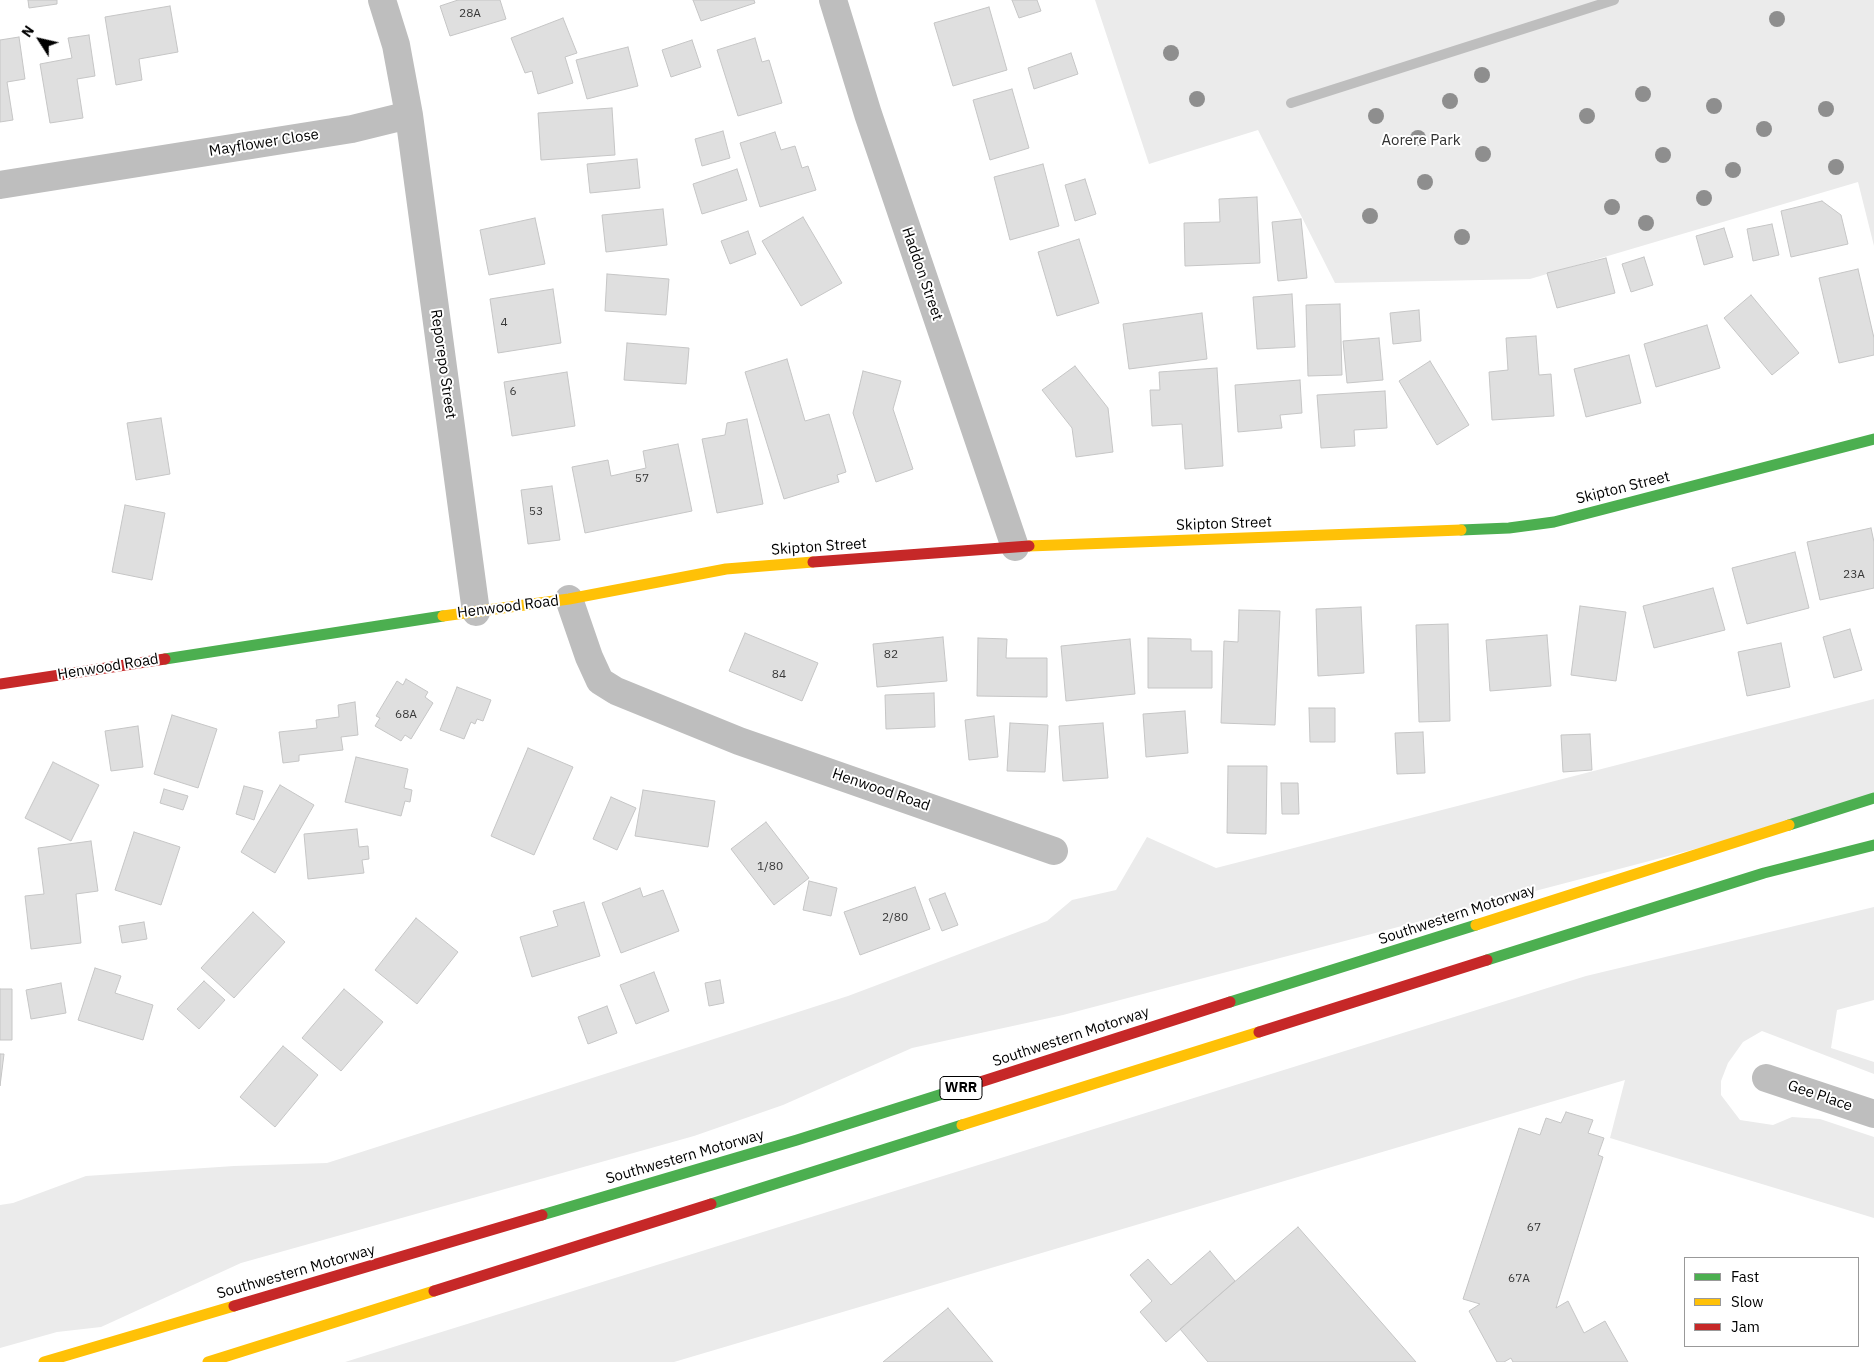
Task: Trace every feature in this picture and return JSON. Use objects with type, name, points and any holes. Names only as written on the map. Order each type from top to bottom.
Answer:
[{"type":"main road","name":"Skipton Street","points":[[569,599],[726,569],[1015,547],[1509,528],[1554,522],[1874,439]]},
{"type":"main road","name":"Henwood Road","points":[[0,684],[569,599]]},
{"type":"main road","name":"Southwestern Motorway","points":[[44,1362],[797,1140],[1874,798]]},
{"type":"main road","name":"WRR","points":[[208,1362],[1764,873],[1874,845]]},
{"type":"street","points":[[382,0],[396,45],[409,115]]},
{"type":"street","name":"Haddon Street","points":[[833,0],[871,124],[1015,547]]},
{"type":"street","name":"Mayflower Close","points":[[0,185],[352,129],[409,115]]},
{"type":"street","name":"Reporepo Street","points":[[409,115],[476,612]]},
{"type":"street","name":"Henwood Road","points":[[569,599],[589,657],[600,681],[616,691],[739,741],[1054,850]]},
{"type":"street","name":"Gee Place","points":[[1766,1078],[1874,1114]]},
{"type":"green space","name":"Aorere Park","points":[[1095,0],[1874,0],[1874,246],[1858,182],[1530,279],[1335,283],[1258,130],[1149,164]]},
{"type":"green space","points":[[1874,699],[1874,802],[1063,1015],[912,1048],[783,1105],[694,1136],[241,1263],[101,1327],[57,1332],[0,1348],[0,1205],[13,1203],[86,1176],[234,1166],[327,1163],[848,996],[1047,921],[1072,900],[1116,890],[1147,837],[1216,868]]},
{"type":"green space","points":[[1874,907],[1874,1000],[1837,1010],[1831,1048],[1874,1062],[1874,1074],[1762,1031],[1743,1042],[1728,1063],[1721,1081],[1721,1095],[1740,1120],[1773,1125],[1792,1117],[1820,1119],[1874,1137],[1874,1218],[1610,1138],[1625,1080],[674,1362],[345,1362],[1586,976]]},
{"type":"building","points":[[28,0],[57,0],[57,4],[29,8]]},
{"type":"building","points":[[458,0],[500,0],[506,19],[450,36],[440,6]]},
{"type":"building","points":[[693,0],[754,0],[755,3],[701,21]]},
{"type":"building","points":[[1012,0],[1037,0],[1041,11],[1019,18]]},
{"type":"building","points":[[170,6],[178,52],[139,59],[142,80],[116,85],[105,17]]},
{"type":"building","points":[[989,7],[1007,70],[953,86],[934,23]]},
{"type":"building","points":[[563,18],[577,53],[565,57],[573,83],[538,94],[532,71],[525,73],[511,38]]},
{"type":"building","points":[[89,35],[95,76],[77,79],[83,118],[50,123],[40,64],[72,58],[68,38]]},
{"type":"building","points":[[19,37],[25,79],[7,82],[13,120],[0,122],[0,40]]},
{"type":"building","points":[[755,38],[762,62],[769,60],[782,103],[738,116],[717,50]]},
{"type":"building","points":[[692,40],[701,67],[671,77],[662,50]]},
{"type":"building","points":[[628,47],[638,86],[587,99],[576,60]]},
{"type":"building","points":[[1071,53],[1078,74],[1034,89],[1028,68]]},
{"type":"building","points":[[1012,89],[1029,148],[990,160],[973,100]]},
{"type":"building","points":[[612,108],[615,155],[541,160],[538,113]]},
{"type":"building","points":[[723,131],[730,158],[702,166],[695,139]]},
{"type":"building","points":[[775,132],[781,150],[795,146],[802,168],[808,166],[816,190],[760,207],[740,143]]},
{"type":"building","points":[[637,159],[640,188],[590,193],[587,164]]},
{"type":"building","points":[[1043,164],[1059,226],[1010,240],[994,177]]},
{"type":"building","points":[[737,169],[747,200],[702,214],[693,184]]},
{"type":"building","points":[[1085,179],[1096,214],[1075,221],[1065,185]]},
{"type":"building","points":[[1257,197],[1260,263],[1185,266],[1184,223],[1220,222],[1219,199]]},
{"type":"building","points":[[1822,201],[1841,215],[1848,244],[1791,257],[1781,211]]},
{"type":"building","points":[[663,209],[667,245],[606,252],[602,215]]},
{"type":"building","points":[[803,217],[842,283],[801,306],[762,241]]},
{"type":"building","points":[[535,218],[545,264],[489,275],[480,230]]},
{"type":"building","points":[[1301,219],[1307,278],[1278,281],[1272,222]]},
{"type":"building","points":[[1772,224],[1779,255],[1753,261],[1747,229]]},
{"type":"building","points":[[1724,228],[1733,257],[1704,265],[1696,236]]},
{"type":"building","points":[[748,231],[756,254],[730,264],[721,241]]},
{"type":"building","points":[[1079,239],[1099,303],[1057,316],[1038,252]]},
{"type":"building","points":[[1644,257],[1653,285],[1631,292],[1622,264]]},
{"type":"building","points":[[1606,258],[1615,293],[1557,308],[1547,273]]},
{"type":"building","points":[[1858,269],[1874,338],[1874,355],[1839,363],[1819,278]]},
{"type":"building","points":[[607,274],[669,279],[666,315],[605,311]]},
{"type":"building","points":[[553,289],[561,343],[498,353],[490,299]]},
{"type":"building","points":[[1292,294],[1295,347],[1257,349],[1253,297]]},
{"type":"building","points":[[1751,295],[1799,353],[1772,375],[1724,318]]},
{"type":"building","points":[[1340,304],[1342,375],[1308,376],[1306,305]]},
{"type":"building","points":[[1419,310],[1421,341],[1393,344],[1390,313]]},
{"type":"building","points":[[1202,313],[1207,359],[1129,369],[1123,324]]},
{"type":"building","points":[[1707,325],[1720,368],[1656,387],[1644,344]]},
{"type":"building","points":[[1536,336],[1539,375],[1551,374],[1554,416],[1492,420],[1489,372],[1508,370],[1506,338]]},
{"type":"building","points":[[1379,338],[1383,380],[1347,383],[1343,341]]},
{"type":"building","points":[[627,343],[689,348],[686,384],[624,380]]},
{"type":"building","points":[[1629,355],[1641,403],[1586,417],[1574,369]]},
{"type":"building","points":[[787,359],[805,421],[829,414],[846,472],[837,475],[839,482],[784,499],[745,372]]},
{"type":"building","points":[[1430,361],[1469,425],[1437,445],[1399,381]]},
{"type":"building","points":[[1075,366],[1108,408],[1113,452],[1076,457],[1072,428],[1042,390]]},
{"type":"building","points":[[1217,368],[1223,466],[1185,469],[1182,424],[1152,426],[1150,390],[1160,390],[1159,372]]},
{"type":"building","points":[[863,371],[901,381],[893,409],[913,469],[876,482],[853,413]]},
{"type":"building","points":[[567,372],[575,426],[512,436],[504,382]]},
{"type":"building","points":[[1300,380],[1302,413],[1280,415],[1282,428],[1238,432],[1235,385]]},
{"type":"building","points":[[1385,391],[1387,428],[1354,430],[1355,446],[1321,448],[1317,395]]},
{"type":"building","points":[[161,418],[170,474],[136,480],[127,423]]},
{"type":"building","points":[[747,419],[763,504],[717,513],[702,439],[725,435],[727,423]]},
{"type":"building","points":[[678,444],[692,511],[585,533],[572,467],[608,460],[611,476],[646,468],[643,451]]},
{"type":"building","points":[[552,486],[560,540],[528,544],[521,490]]},
{"type":"building","points":[[125,505],[165,513],[152,580],[112,572]]},
{"type":"building","points":[[1871,528],[1874,542],[1874,588],[1820,600],[1807,542]]},
{"type":"building","points":[[1795,552],[1809,608],[1747,624],[1732,568]]},
{"type":"building","points":[[1713,588],[1725,630],[1654,648],[1643,606]]},
{"type":"building","points":[[1580,606],[1626,612],[1616,681],[1571,675]]},
{"type":"building","points":[[1361,607],[1364,673],[1318,676],[1316,609]]},
{"type":"building","points":[[1239,610],[1280,611],[1275,725],[1221,723],[1224,641],[1238,642]]},
{"type":"building","points":[[1448,624],[1450,721],[1419,722],[1416,625]]},
{"type":"building","points":[[1850,629],[1862,670],[1834,678],[1823,637]]},
{"type":"building","points":[[745,633],[818,663],[802,701],[729,671]]},
{"type":"building","points":[[1547,635],[1551,686],[1490,691],[1486,640]]},
{"type":"building","points":[[943,637],[947,681],[877,687],[873,644]]},
{"type":"building","points":[[978,638],[1007,639],[1006,658],[1047,658],[1047,697],[977,696]]},
{"type":"building","points":[[1148,638],[1191,639],[1191,651],[1212,651],[1212,688],[1148,688]]},
{"type":"building","points":[[1130,639],[1135,694],[1066,701],[1061,646]]},
{"type":"building","points":[[1781,643],[1790,687],[1747,696],[1738,652]]},
{"type":"building","points":[[406,679],[428,692],[425,697],[433,703],[411,739],[405,735],[401,741],[375,726],[380,718],[376,716],[397,681],[403,685]]},
{"type":"building","points":[[457,687],[491,700],[483,721],[477,719],[475,724],[471,722],[464,739],[440,730]]},
{"type":"building","points":[[934,693],[935,727],[886,729],[885,695]]},
{"type":"building","points":[[355,702],[358,735],[341,737],[343,750],[299,755],[299,761],[283,763],[279,732],[317,728],[316,720],[339,717],[338,705]]},
{"type":"building","points":[[1309,708],[1335,708],[1335,742],[1310,742]]},
{"type":"building","points":[[1185,711],[1188,753],[1146,757],[1143,714]]},
{"type":"building","points":[[172,715],[217,729],[198,788],[154,774]]},
{"type":"building","points":[[994,716],[998,757],[969,760],[965,720]]},
{"type":"building","points":[[1010,723],[1048,725],[1045,772],[1007,771]]},
{"type":"building","points":[[1103,723],[1108,778],[1063,781],[1059,726]]},
{"type":"building","points":[[138,726],[143,767],[111,771],[105,731]]},
{"type":"building","points":[[1423,732],[1425,773],[1397,774],[1395,733]]},
{"type":"building","points":[[1590,734],[1592,770],[1563,772],[1561,735]]},
{"type":"building","points":[[528,748],[573,767],[534,855],[491,836]]},
{"type":"building","points":[[356,757],[408,769],[404,788],[412,790],[410,802],[405,801],[401,816],[345,802]]},
{"type":"building","points":[[53,762],[99,785],[71,841],[25,818]]},
{"type":"building","points":[[1228,766],[1267,766],[1266,834],[1227,833]]},
{"type":"building","points":[[1281,783],[1298,783],[1299,814],[1282,814]]},
{"type":"building","points":[[280,785],[314,805],[275,873],[241,852]]},
{"type":"building","points":[[244,786],[263,791],[254,820],[236,814]]},
{"type":"building","points":[[164,789],[188,796],[183,810],[160,803]]},
{"type":"building","points":[[643,790],[715,801],[708,847],[635,836]]},
{"type":"building","points":[[611,797],[636,808],[617,850],[593,839]]},
{"type":"building","points":[[766,822],[809,878],[774,905],[731,849]]},
{"type":"building","points":[[357,829],[359,847],[368,846],[369,859],[362,860],[364,873],[308,879],[304,834]]},
{"type":"building","points":[[134,832],[180,847],[161,905],[115,890]]},
{"type":"building","points":[[91,841],[98,891],[76,894],[81,943],[31,949],[25,896],[44,894],[38,848]]},
{"type":"building","points":[[809,881],[837,888],[831,916],[803,910]]},
{"type":"building","points":[[915,887],[930,929],[860,955],[844,912]]},
{"type":"building","points":[[640,888],[643,897],[663,890],[679,931],[621,953],[602,903]]},
{"type":"building","points":[[945,893],[958,925],[942,931],[929,899]]},
{"type":"building","points":[[584,902],[600,956],[532,977],[520,937],[558,926],[553,911]]},
{"type":"building","points":[[253,912],[285,942],[234,998],[201,968]]},
{"type":"building","points":[[416,918],[458,952],[417,1004],[375,970]]},
{"type":"building","points":[[144,922],[147,939],[122,943],[119,926]]},
{"type":"building","points":[[95,968],[121,976],[115,993],[153,1005],[143,1040],[78,1020]]},
{"type":"building","points":[[654,972],[669,1011],[636,1024],[620,985]]},
{"type":"building","points":[[720,980],[724,1003],[709,1006],[705,983]]},
{"type":"building","points":[[204,981],[225,1000],[199,1029],[177,1009]]},
{"type":"building","points":[[61,983],[66,1013],[31,1019],[26,990]]},
{"type":"building","points":[[0,989],[12,989],[12,1040],[0,1040]]},
{"type":"building","points":[[344,989],[383,1022],[341,1071],[302,1038]]},
{"type":"building","points":[[607,1006],[617,1033],[588,1044],[578,1017]]},
{"type":"building","points":[[283,1046],[318,1075],[275,1127],[240,1097]]},
{"type":"building","points":[[0,1054],[4,1054],[0,1086]]},
{"type":"building","points":[[1566,1112],[1593,1120],[1588,1133],[1604,1138],[1598,1155],[1603,1157],[1556,1308],[1568,1301],[1584,1333],[1605,1321],[1628,1362],[1513,1362],[1511,1358],[1504,1362],[1497,1362],[1469,1311],[1480,1304],[1463,1299],[1519,1128],[1540,1135],[1546,1118],[1561,1123]]},
{"type":"building","points":[[1298,1227],[1416,1362],[1208,1362],[1180,1329]]},
{"type":"building","points":[[1210,1251],[1235,1281],[1166,1342],[1140,1312],[1152,1301],[1130,1275],[1148,1259],[1171,1285]]},
{"type":"building","points":[[948,1308],[993,1362],[883,1362]]},
{"type":"waterway","points":[[1291,103],[1614,0]]},
{"type":"traffic: fast","points":[[1461,530],[1509,528],[1554,522],[1874,439]]},
{"type":"traffic: fast","points":[[165,659],[443,616]]},
{"type":"traffic: fast","points":[[1789,825],[1874,798]]},
{"type":"traffic: fast","points":[[1487,960],[1764,873],[1874,845]]},
{"type":"traffic: fast","points":[[1230,1002],[1476,925]]},
{"type":"traffic: fast","points":[[542,1215],[797,1140],[974,1084]]},
{"type":"traffic: fast","points":[[711,1204],[962,1125]]},
{"type":"traffic: slow","points":[[1029,546],[1461,530]]},
{"type":"traffic: slow","points":[[443,616],[569,599],[726,569],[813,562]]},
{"type":"traffic: slow","points":[[1476,925],[1789,825]]},
{"type":"traffic: slow","points":[[962,1125],[1259,1032]]},
{"type":"traffic: slow","points":[[208,1362],[434,1291]]},
{"type":"traffic: slow","points":[[44,1362],[234,1306]]},
{"type":"traffic: jam","points":[[813,562],[1029,546]]},
{"type":"traffic: jam","points":[[0,684],[165,659]]},
{"type":"traffic: jam","points":[[1259,1032],[1487,960]]},
{"type":"traffic: jam","points":[[974,1084],[1230,1002]]},
{"type":"traffic: jam","points":[[434,1291],[711,1204]]},
{"type":"traffic: jam","points":[[234,1306],[542,1215]]}]
